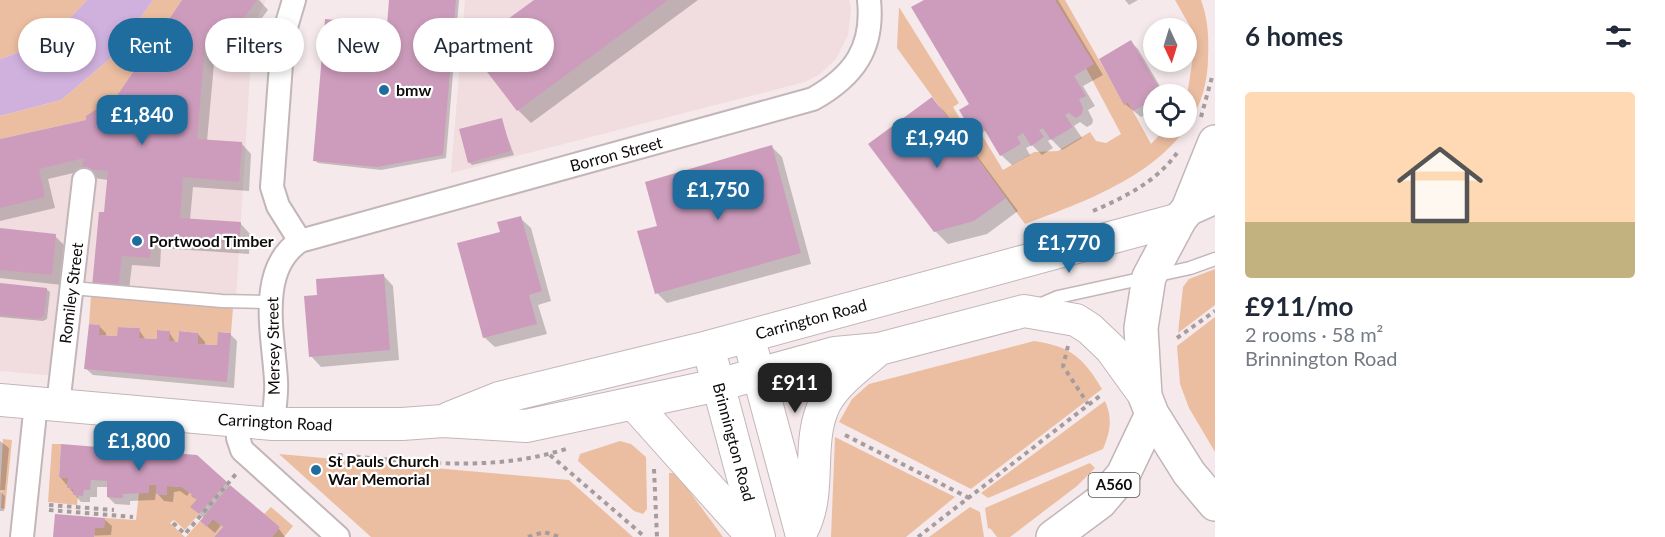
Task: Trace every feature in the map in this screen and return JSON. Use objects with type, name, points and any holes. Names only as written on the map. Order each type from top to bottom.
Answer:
[{"type":"main road","points":[[1205,134],[1194,208],[1149,277],[1141,328],[1149,405],[1189,473],[1215,504]]},
{"type":"main road","name":"Carrington Road","points":[[443,421],[499,398],[708,347],[1194,208]]},
{"type":"main road","name":"Carrington Road","points":[[0,400],[273,424],[402,424],[443,421],[526,426],[718,385],[835,353],[879,349],[1024,311],[1076,320],[1090,328],[1111,350],[1149,405]]},
{"type":"main road","points":[[748,336],[801,535]]},
{"type":"main road","name":"Brinnington Road","points":[[708,347],[759,537]]},
{"type":"main road","points":[[801,535],[809,518],[818,425],[822,408],[839,386],[879,349]]},
{"type":"main road","points":[[634,404],[753,537]]},
{"type":"main road","name":"A560","points":[[1053,537],[1100,502],[1123,475],[1149,405]]},
{"type":"street","points":[[294,0],[283,37],[272,187],[278,207],[300,241]]},
{"type":"street","name":"Borron Street","points":[[300,241],[813,99],[834,88],[848,75],[862,54],[871,17],[869,0]]},
{"type":"street","name":"Romiley Street","points":[[22,537],[72,288],[84,180]]},
{"type":"street","name":"Mersey Street","points":[[273,424],[276,385],[271,302],[275,275],[281,259],[300,241]]},
{"type":"street","points":[[238,421],[238,438],[242,450],[324,532]]},
{"type":"lane","points":[[1024,311],[1058,297],[1190,268],[1215,259]]},
{"type":"lane","points":[[72,288],[222,301],[271,302]]},
{"type":"path","points":[[1205,134],[1214,77]]},
{"type":"path","points":[[1088,213],[1141,187],[1168,165],[1180,150]]},
{"type":"path","points":[[1177,338],[1215,310]]},
{"type":"path","points":[[1065,373],[1088,404]]},
{"type":"path","points":[[918,537],[1101,395]]},
{"type":"path","points":[[838,432],[969,498]]},
{"type":"path","points":[[329,454],[433,464],[490,464],[550,454],[579,445]]},
{"type":"path","points":[[550,454],[645,537]]},
{"type":"path","points":[[657,537],[654,469],[660,463]]},
{"type":"path","points":[[173,523],[185,534],[238,473]]},
{"type":"path","points":[[114,510],[42,507],[133,517]]},
{"type":"path","points":[[528,537],[544,532],[560,537]]},
{"type":"shaded area","points":[[0,0],[87,0],[69,18],[18,18],[18,52],[0,59]]},
{"type":"shaded area","points":[[87,0],[153,0],[140,18],[108,18],[108,60],[96,70],[96,18],[69,18]]},
{"type":"shaded area","points":[[153,0],[182,0],[170,18],[140,18]]},
{"type":"shaded area","points":[[154,0],[266,0],[257,18],[205,18],[205,72],[250,72],[236,299],[69,284],[57,376],[0,371],[0,128],[56,118],[108,55],[108,72],[193,72],[193,18],[139,18]]},
{"type":"shaded area","points":[[465,0],[849,0],[851,9],[848,35],[836,59],[820,74],[805,82],[451,173],[459,72],[554,72],[554,18],[464,18]]},
{"type":"shaded area","points":[[1055,0],[1065,0],[1124,104],[1128,102],[1143,129],[1143,138],[1148,138],[1151,144],[1157,138],[1177,138],[1145,168],[1117,185],[1025,224],[897,48],[899,7],[959,103],[953,107],[968,132],[977,127],[1003,170],[1034,152],[1058,151],[1090,132],[1096,141],[1106,143],[1121,134],[1086,68]]},
{"type":"shaded area","points":[[1175,0],[1201,0],[1208,43],[1203,93],[1197,106],[1197,84],[1189,84],[1191,72],[1197,72],[1197,18],[1185,18]]},
{"type":"shaded area","points":[[18,52],[18,72],[94,72],[61,100],[0,116],[0,59]]},
{"type":"shaded area","points":[[108,60],[108,72],[133,72],[116,97],[86,120],[0,139],[0,116],[61,100]]},
{"type":"shaded area","points":[[1215,269],[1215,305],[1178,333],[1183,287],[1189,279]]},
{"type":"shaded area","points":[[91,296],[233,308],[231,333],[219,332],[217,345],[198,344],[198,333],[179,331],[178,342],[169,341],[169,331],[158,330],[157,339],[139,338],[139,328],[119,327],[117,336],[99,335],[99,325],[89,324]]},
{"type":"shaded area","points":[[1215,317],[1215,452],[1189,408],[1180,384],[1177,346]]},
{"type":"shaded area","points":[[1034,341],[1057,346],[1075,355],[1089,369],[1102,389],[971,489],[839,422],[852,399],[869,384]]},
{"type":"shaded area","points":[[1105,401],[1110,425],[1103,449],[988,498],[981,493]]},
{"type":"shaded area","points":[[835,437],[955,497],[906,537],[831,537]]},
{"type":"shaded area","points":[[3,439],[12,440],[5,509],[1,508],[2,492],[0,491]]},
{"type":"shaded area","points":[[620,441],[631,444],[646,457],[647,509],[643,514],[634,511],[578,461],[580,454]]},
{"type":"shaded area","points":[[52,444],[61,444],[59,477],[68,478],[67,488],[73,489],[73,495],[78,496],[77,505],[48,502]]},
{"type":"shaded area","points":[[279,454],[569,480],[633,537],[371,537]]},
{"type":"shaded area","points":[[1090,463],[1095,468],[1077,486],[1010,537],[997,537],[990,528],[988,529],[985,508]]},
{"type":"shaded area","points":[[669,473],[676,473],[723,537],[669,537]]},
{"type":"shaded area","points":[[149,485],[156,485],[156,494],[166,495],[167,486],[182,487],[197,499],[191,507],[199,514],[185,530],[174,520],[170,523],[185,537],[94,537],[95,528],[104,528],[105,518],[136,520],[139,493],[148,493]]},
{"type":"shaded area","points":[[271,507],[293,526],[284,537],[272,537],[280,527],[264,514]]},
{"type":"shaded area","points":[[970,507],[980,512],[984,537],[929,537]]},
{"type":"shaded area","points":[[213,519],[223,527],[214,537],[186,537],[200,521],[207,526]]},
{"type":"building","points":[[182,0],[257,0],[244,18],[205,18],[197,139],[242,142],[239,182],[183,177],[180,218],[241,222],[239,244],[152,238],[150,258],[122,256],[118,289],[92,287],[99,212],[104,212],[108,171],[82,169],[84,158],[39,169],[45,197],[0,208],[0,139],[86,120],[86,116],[116,97],[133,72],[193,72],[193,18],[170,18]]},
{"type":"building","name":"bmw","points":[[389,0],[456,0],[454,18],[413,18],[413,72],[450,72],[443,155],[377,167],[313,161],[321,72],[401,72],[401,18],[388,18]]},
{"type":"building","points":[[534,0],[668,0],[517,111],[487,72],[554,72],[554,18],[509,18]]},
{"type":"building","points":[[924,0],[1055,0],[1094,64],[1074,76],[1086,96],[1079,99],[1083,108],[1082,114],[1076,118],[1069,113],[1065,115],[1073,127],[1051,140],[1043,128],[1039,130],[1044,137],[1031,146],[1023,133],[1017,137],[1021,144],[1000,156],[978,119],[968,125],[959,110],[969,104],[911,7]]},
{"type":"building","points":[[1131,40],[1143,60],[1143,72],[1150,72],[1157,84],[1143,84],[1143,106],[1133,111],[1128,102],[1124,105],[1099,59]]},
{"type":"building","points":[[932,97],[1006,198],[974,221],[934,232],[868,144]]},
{"type":"building","points":[[502,118],[511,151],[468,163],[459,129]]},
{"type":"building","points":[[772,145],[801,253],[655,294],[637,231],[657,226],[645,182]]},
{"type":"building","points":[[521,216],[542,291],[529,295],[537,324],[483,338],[457,243],[500,232],[497,222]]},
{"type":"building","points":[[0,228],[56,234],[52,275],[0,270]]},
{"type":"building","points":[[384,274],[390,350],[309,357],[304,296],[317,295],[316,279]]},
{"type":"building","points":[[0,283],[47,288],[44,315],[39,319],[0,315]]},
{"type":"building","points":[[89,324],[100,325],[99,335],[117,336],[118,327],[140,328],[139,338],[157,339],[157,330],[170,331],[169,341],[178,342],[179,331],[198,333],[198,344],[217,345],[218,332],[231,333],[227,382],[84,369]]},
{"type":"building","points":[[61,444],[197,455],[227,482],[199,514],[190,507],[197,499],[182,487],[167,486],[167,495],[156,494],[156,485],[149,485],[149,493],[123,494],[123,498],[118,498],[107,497],[107,481],[91,480],[90,490],[84,490],[83,496],[73,495],[73,489],[67,488],[68,478],[59,477]]},
{"type":"building","points":[[230,485],[280,527],[272,537],[214,537],[223,527],[213,519],[207,527],[200,521]]},
{"type":"building","points":[[55,514],[105,518],[104,528],[95,528],[94,537],[53,537]]},
{"type":"place","name":"bmw","points":[[384,90]]},
{"type":"place","name":"Portwood Timber","points":[[137,241]]},
{"type":"place","name":"St Pauls Church War Memorial","points":[[316,470]]}]
